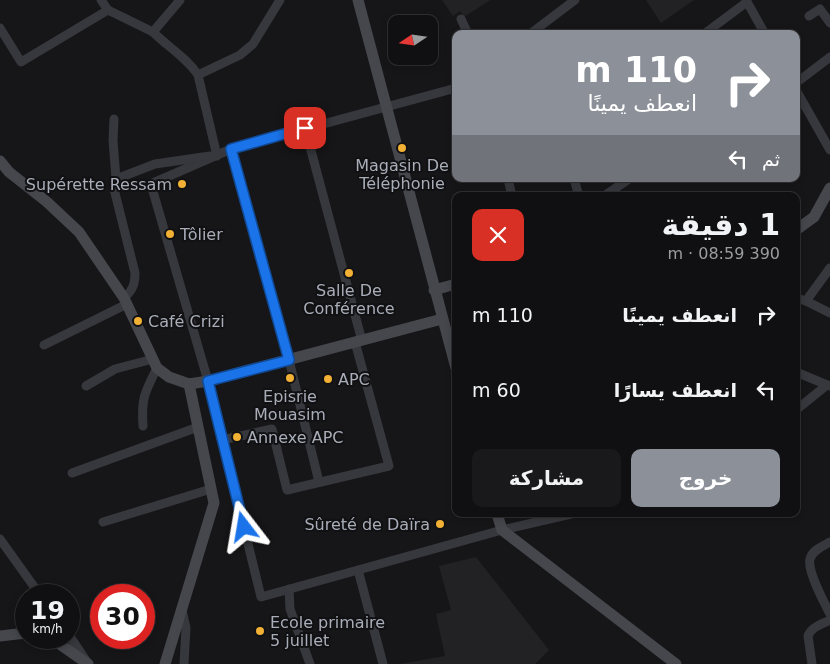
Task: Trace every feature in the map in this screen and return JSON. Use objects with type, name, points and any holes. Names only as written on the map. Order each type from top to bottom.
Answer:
[{"type":"main road","points":[[358,0],[434,290],[452,349]]},
{"type":"main road","points":[[0,161],[9,172],[47,202],[79,232],[126,301],[155,363],[169,377],[189,384],[208,381],[442,319]]},
{"type":"main road","points":[[800,227],[814,217],[830,188]]},
{"type":"main road","points":[[434,290],[452,285]]},
{"type":"main road","points":[[165,664],[214,503],[189,384]]},
{"type":"main road","points":[[498,517],[502,530],[675,664]]},
{"type":"main road","points":[[0,636],[15,634]]},
{"type":"main road","points":[[67,649],[89,664]]},
{"type":"street","points":[[101,0],[108,10],[153,32],[167,46],[191,64],[198,75],[217,156]]},
{"type":"street","points":[[198,75],[240,55],[253,44],[280,0]]},
{"type":"street","points":[[535,30],[575,0]]},
{"type":"street","points":[[709,30],[746,1],[763,30]]},
{"type":"street","points":[[153,32],[176,2]]},
{"type":"street","points":[[809,16],[820,8],[830,23]]},
{"type":"street","points":[[0,28],[21,62],[108,10]]},
{"type":"street","points":[[461,19],[466,30]]},
{"type":"street","points":[[800,80],[830,57]]},
{"type":"street","points":[[452,89],[231,149],[153,183],[152,188],[208,381],[261,597],[502,530],[558,517]]},
{"type":"street","points":[[800,97],[830,150]]},
{"type":"street","points":[[44,345],[126,301],[135,282],[135,273],[114,189],[116,179],[113,140],[114,119]]},
{"type":"street","points":[[222,440],[272,429],[288,490],[389,466],[305,128]]},
{"type":"street","points":[[231,149],[289,360],[319,482]]},
{"type":"street","points":[[116,179],[155,164],[189,158],[217,156]]},
{"type":"street","points":[[610,192],[625,182]]},
{"type":"street","points":[[806,301],[830,268]]},
{"type":"street","points":[[800,299],[830,313]]},
{"type":"street","points":[[86,386],[115,370],[155,363]]},
{"type":"street","points":[[143,426],[143,395],[155,363]]},
{"type":"street","points":[[800,374],[829,386]]},
{"type":"street","points":[[800,407],[829,386]]},
{"type":"street","points":[[72,473],[198,427]]},
{"type":"street","points":[[103,522],[211,489]]},
{"type":"street","points":[[0,539],[32,584]]},
{"type":"street","points":[[830,542],[812,554],[809,561],[811,573],[830,614]]},
{"type":"street","points":[[358,570],[383,664]]},
{"type":"street","points":[[289,589],[290,609],[310,664]]},
{"type":"street","points":[[182,609],[186,628],[184,664]]},
{"type":"street","points":[[812,664],[809,633],[830,620]]},
{"type":"street","points":[[79,649],[89,664]]},
{"type":"shaded area","points":[[442,0],[490,0],[464,17],[460,11],[453,16]]},
{"type":"shaded area","points":[[646,0],[694,0],[661,23]]},
{"type":"shaded area","points":[[476,557],[549,650],[535,664],[399,664],[445,656],[436,614],[451,610],[439,566]]},
{"type":"place","name":"Magasin De Téléphonie","points":[[402,148]]},
{"type":"place","name":"Supérette Ressam","points":[[182,184]]},
{"type":"place","name":"Tôlier","points":[[170,234]]},
{"type":"place","name":"Salle De Conférence","points":[[349,273]]},
{"type":"place","name":"Café Crizi","points":[[138,321]]},
{"type":"place","name":"Episrie Mouasim","points":[[290,378]]},
{"type":"place","name":"APC","points":[[328,379]]},
{"type":"place","name":"Annexe APC","points":[[237,437]]},
{"type":"place","name":"Sûreté de Daïra","points":[[440,524]]},
{"type":"place","name":"Ecole primaire 5 juillet","points":[[260,631]]},
{"type":"route","points":[[244,527],[208,381],[289,360],[231,149],[305,128]]}]
